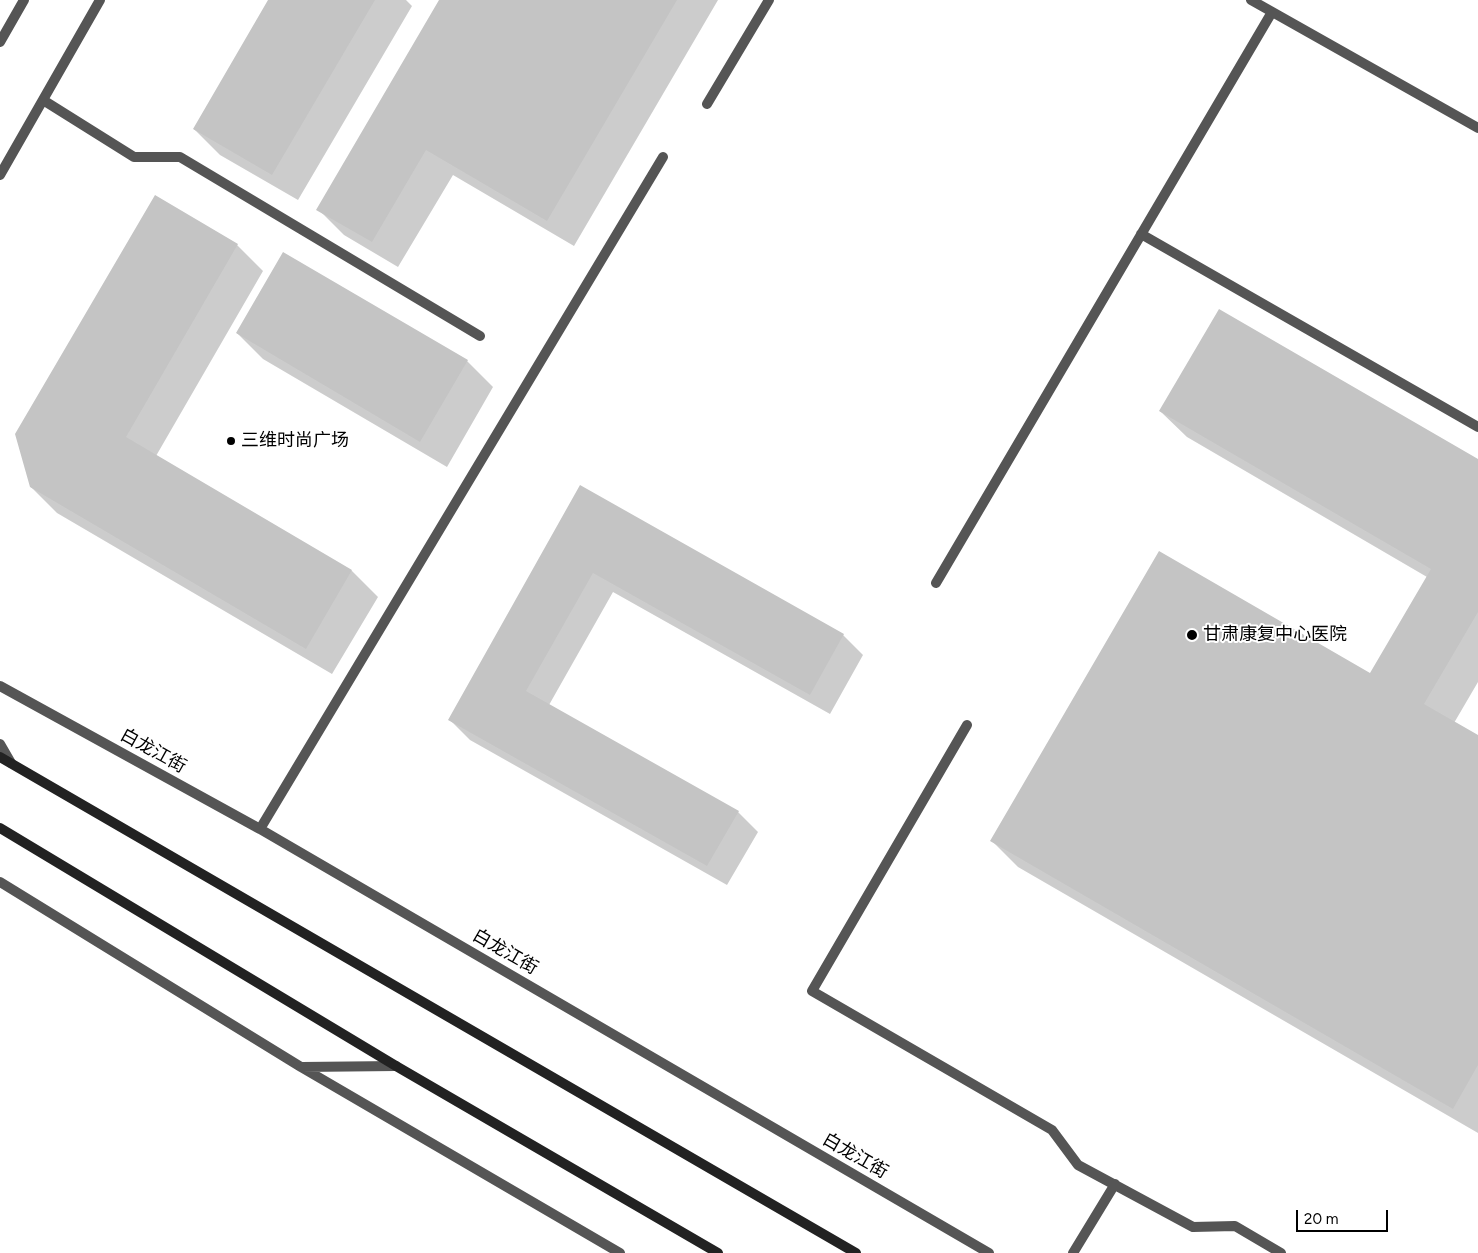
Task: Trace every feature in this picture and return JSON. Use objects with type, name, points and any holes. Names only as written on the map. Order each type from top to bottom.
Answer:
[{"type":"main road","points":[[0,757],[856,1253]]},
{"type":"main road","points":[[0,828],[396,1066],[718,1253]]},
{"type":"street","points":[[0,42],[24,0]]},
{"type":"street","points":[[0,175],[100,0]]},
{"type":"street","points":[[707,104],[769,0]]},
{"type":"street","points":[[1251,0],[1478,128]]},
{"type":"street","points":[[936,583],[1272,12]]},
{"type":"street","points":[[43,100],[134,157],[180,157],[480,336]]},
{"type":"street","points":[[260,829],[663,157]]},
{"type":"street","points":[[1141,234],[1478,427]]},
{"type":"street","name":"白龙江街","points":[[0,686],[260,829],[989,1253]]},
{"type":"street","points":[[967,725],[812,991],[1052,1130],[1078,1165],[1194,1227],[1235,1226],[1281,1253]]},
{"type":"street","points":[[0,744],[11,763]]},
{"type":"street","points":[[0,882],[301,1067],[620,1253]]},
{"type":"street","points":[[301,1067],[396,1066]]},
{"type":"street","points":[[1074,1253],[1115,1184]]},
{"type":"building","points":[[268,0],[375,0],[272,175],[193,129]]},
{"type":"building","points":[[439,0],[677,0],[547,221],[426,150],[372,242],[316,210]]},
{"type":"building","points":[[155,195],[238,244],[126,437],[352,570],[306,649],[30,487],[15,434]]},
{"type":"building","points":[[283,252],[468,360],[420,442],[236,333]]},
{"type":"building","points":[[1219,309],[1478,459],[1478,612],[1424,704],[1478,735],[1478,1065],[1453,1109],[990,841],[1159,551],[1370,673],[1431,569],[1159,411]]},
{"type":"building","points":[[580,485],[844,634],[810,695],[593,573],[526,691],[739,811],[707,866],[448,720]]},
{"type":"place","name":"三维时尚广场","points":[[231,441]]},
{"type":"place","name":"甘肃康复中心医院","points":[[1192,635]]}]
